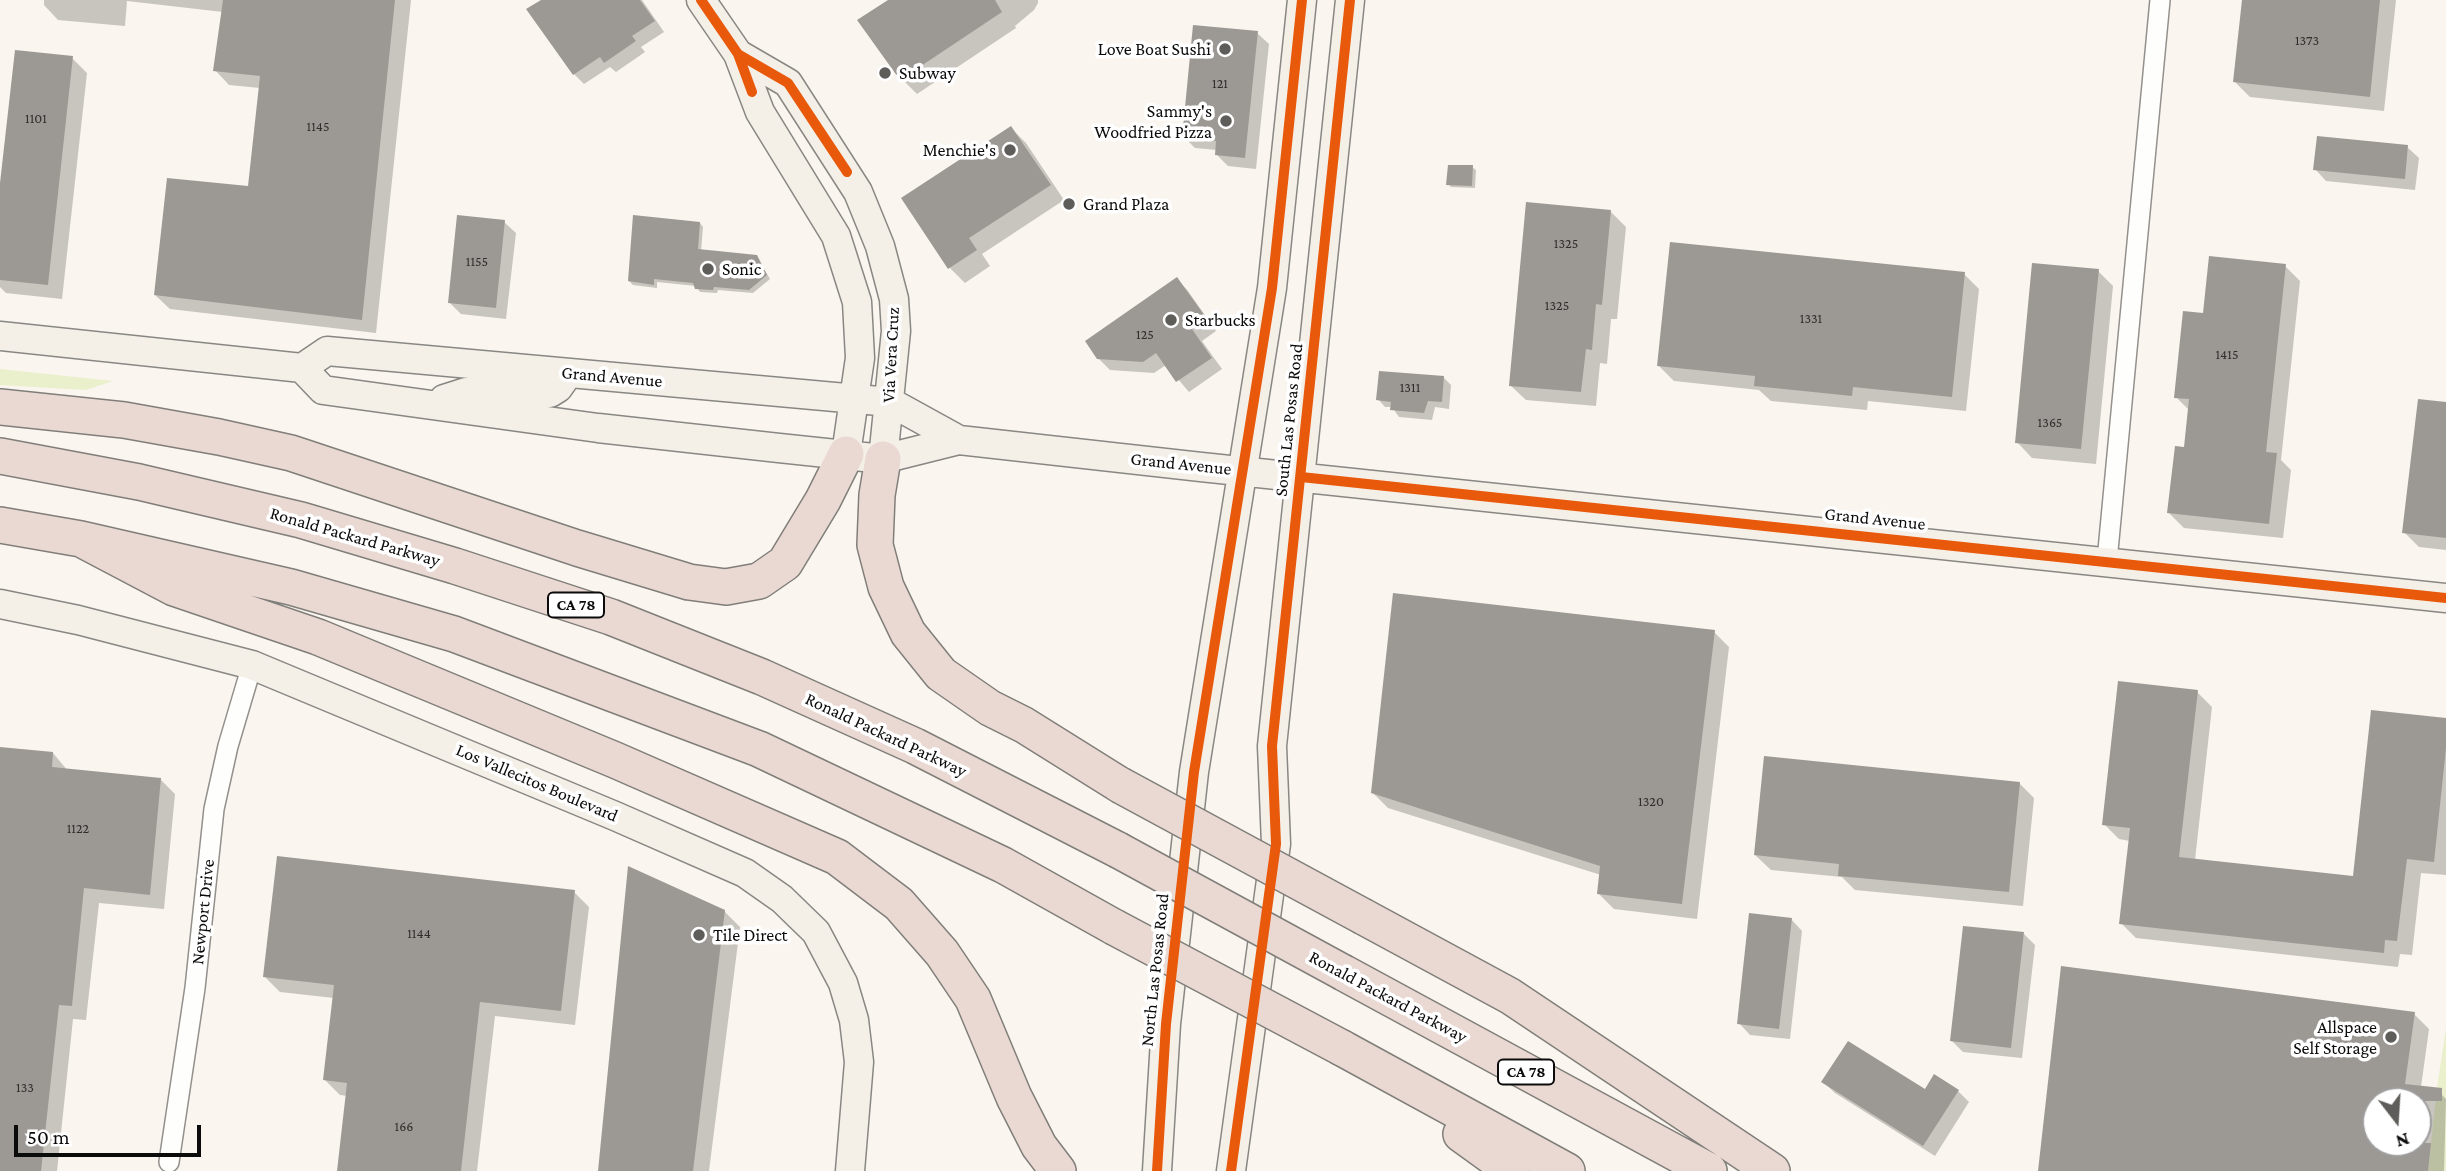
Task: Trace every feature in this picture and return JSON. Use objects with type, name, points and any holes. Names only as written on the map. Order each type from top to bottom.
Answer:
[{"type":"highway","points":[[0,407],[124,420],[291,453],[577,548],[689,582],[726,587],[759,581],[785,563],[823,500],[846,454]]},
{"type":"highway","name":"Ronald Packard Parkway","points":[[0,456],[139,482],[301,520],[456,566],[611,617],[762,677],[915,746],[1118,850],[1709,1171]]},
{"type":"highway","points":[[883,458],[877,495],[875,545],[886,587],[908,634],[941,674],[990,708],[1024,725],[1120,785],[1510,996],[1772,1171]]},
{"type":"highway","points":[[0,525],[80,539],[290,587],[454,634],[759,749],[1003,865],[1567,1171]]},
{"type":"highway","points":[[80,539],[174,588],[318,637],[836,857],[899,904],[942,953],[972,999],[1014,1097],[1039,1146],[1058,1171]]},
{"type":"highway","points":[[1342,1048],[1512,1171]]},
{"type":"main road","name":"Via Vera Cruz","points":[[701,0],[738,54],[760,112],[836,236],[857,302],[860,358],[846,454]]},
{"type":"main road","name":"South Las Posas Road","points":[[1194,772],[1272,288],[1302,0]]},
{"type":"main road","name":"South Las Posas Road","points":[[1231,1171],[1276,844],[1272,746],[1350,0]]},
{"type":"main road","name":"Via Vera Cruz","points":[[738,54],[788,83],[858,192],[880,246],[894,299],[895,331],[883,458]]},
{"type":"main road","points":[[0,336],[302,368]]},
{"type":"main road","name":"Grand Avenue","points":[[960,440],[890,402],[327,351],[302,368],[323,390],[598,428],[883,458],[960,440],[2446,598]]},
{"type":"main road","points":[[426,404],[466,393],[550,393],[563,381],[564,373]]},
{"type":"main road","name":"Los Vallecitos Boulevard","points":[[0,604],[78,620],[252,666],[670,839],[745,873],[782,899],[816,932],[843,983],[854,1020],[859,1062],[850,1171]]},
{"type":"main road","name":"North Las Posas Road","points":[[1157,1171],[1166,1024],[1194,772]]},
{"type":"street","points":[[2107,561],[2160,0]]},
{"type":"street","name":"Newport Drive","points":[[169,1162],[195,988],[214,809],[228,746],[252,666]]},
{"type":"green space","points":[[0,369],[113,381],[86,390],[0,385]]},
{"type":"green space","points":[[2446,1028],[2446,1171],[2428,1171],[2430,1157],[2432,1157],[2437,1088]]},
{"type":"building","points":[[223,0],[395,0],[362,320],[154,295],[167,178],[248,186],[260,76],[213,71]]},
{"type":"building","points":[[541,0],[640,0],[655,21],[632,36],[636,41],[604,63],[600,57],[573,75],[526,9]]},
{"type":"building","points":[[888,0],[995,0],[1002,12],[900,80],[857,20]]},
{"type":"building","points":[[2242,0],[2380,0],[2370,97],[2233,82]]},
{"type":"building","points":[[1193,25],[1258,31],[1245,158],[1215,155],[1216,141],[1182,138]]},
{"type":"building","points":[[15,50],[73,56],[48,285],[0,280],[0,183]]},
{"type":"building","points":[[1011,126],[1051,185],[969,238],[977,250],[948,269],[901,198]]},
{"type":"building","points":[[2317,136],[2408,145],[2405,179],[2313,170]]},
{"type":"building","points":[[1448,165],[1473,165],[1472,186],[1446,185]]},
{"type":"building","points":[[1526,202],[1611,210],[1602,305],[1596,304],[1592,350],[1586,349],[1581,392],[1509,386]]},
{"type":"building","points":[[457,215],[505,220],[496,308],[448,303]]},
{"type":"building","points":[[633,215],[700,222],[698,249],[757,255],[767,275],[749,290],[714,287],[713,290],[695,289],[693,283],[654,279],[654,285],[628,281]]},
{"type":"building","points":[[1670,242],[1965,272],[1952,397],[1853,387],[1852,396],[1754,386],[1755,376],[1657,366]]},
{"type":"building","points":[[2209,256],[2286,264],[2266,452],[2277,453],[2269,524],[2167,513],[2175,446],[2184,447],[2189,399],[2174,398],[2183,311],[2203,313]]},
{"type":"building","points":[[2032,263],[2099,269],[2081,449],[2015,443]]},
{"type":"building","points":[[1177,277],[1207,319],[1192,329],[1212,358],[1176,382],[1156,353],[1143,362],[1097,359],[1085,341]]},
{"type":"building","points":[[1379,371],[1444,376],[1442,402],[1428,401],[1424,413],[1390,410],[1391,402],[1376,400]]},
{"type":"building","points":[[2418,399],[2446,402],[2446,538],[2402,533]]},
{"type":"building","points":[[1393,593],[1715,630],[1682,904],[1597,894],[1600,866],[1371,793]]},
{"type":"building","points":[[2118,681],[2198,690],[2179,857],[2353,876],[2371,710],[2446,718],[2446,748],[2434,862],[2407,859],[2397,941],[2385,940],[2384,953],[2119,924],[2130,828],[2102,825]]},
{"type":"building","points":[[0,747],[53,752],[52,767],[161,778],[150,895],[84,888],[72,1006],[59,1005],[41,1171],[0,1171]]},
{"type":"building","points":[[1764,756],[2020,782],[2009,892],[1838,876],[1839,864],[1754,855]]},
{"type":"building","points":[[277,856],[575,890],[561,1011],[480,1002],[461,1171],[337,1171],[347,1083],[323,1080],[334,985],[263,977]]},
{"type":"building","points":[[628,866],[725,910],[693,1171],[598,1171]]},
{"type":"building","points":[[1749,913],[1792,918],[1779,1029],[1737,1024]]},
{"type":"building","points":[[1963,926],[2024,932],[2011,1048],[1950,1041]]},
{"type":"building","points":[[2061,966],[2415,1012],[2405,1084],[2442,1088],[2442,1101],[2432,1101],[2432,1087],[2362,1087],[2362,1157],[2430,1157],[2428,1171],[2038,1171]]},
{"type":"building","points":[[1848,1041],[1925,1089],[1934,1074],[1959,1090],[1923,1146],[1821,1082]]},
{"type":"cycle path","points":[[701,0],[738,54],[752,92]]},
{"type":"cycle path","points":[[1157,1171],[1166,1024],[1194,772],[1272,288],[1302,0]]},
{"type":"cycle path","points":[[1231,1171],[1276,844],[1272,746],[1350,0]]},
{"type":"cycle path","points":[[738,54],[788,83],[847,172]]},
{"type":"cycle path","points":[[1301,477],[2446,598]]},
{"type":"place","name":"Love Boat Sushi","points":[[1225,49]]},
{"type":"place","name":"Subway","points":[[885,73]]},
{"type":"place","name":"Sammy's Woodfried Pizza","points":[[1226,121]]},
{"type":"place","name":"Menchie's","points":[[1010,150]]},
{"type":"place","name":"Grand Plaza","points":[[1069,204]]},
{"type":"place","name":"Sonic","points":[[708,269]]},
{"type":"place","name":"Starbucks","points":[[1171,320]]},
{"type":"place","name":"Tile Direct","points":[[699,935]]},
{"type":"place","name":"Allspace Self Storage","points":[[2391,1037]]}]
